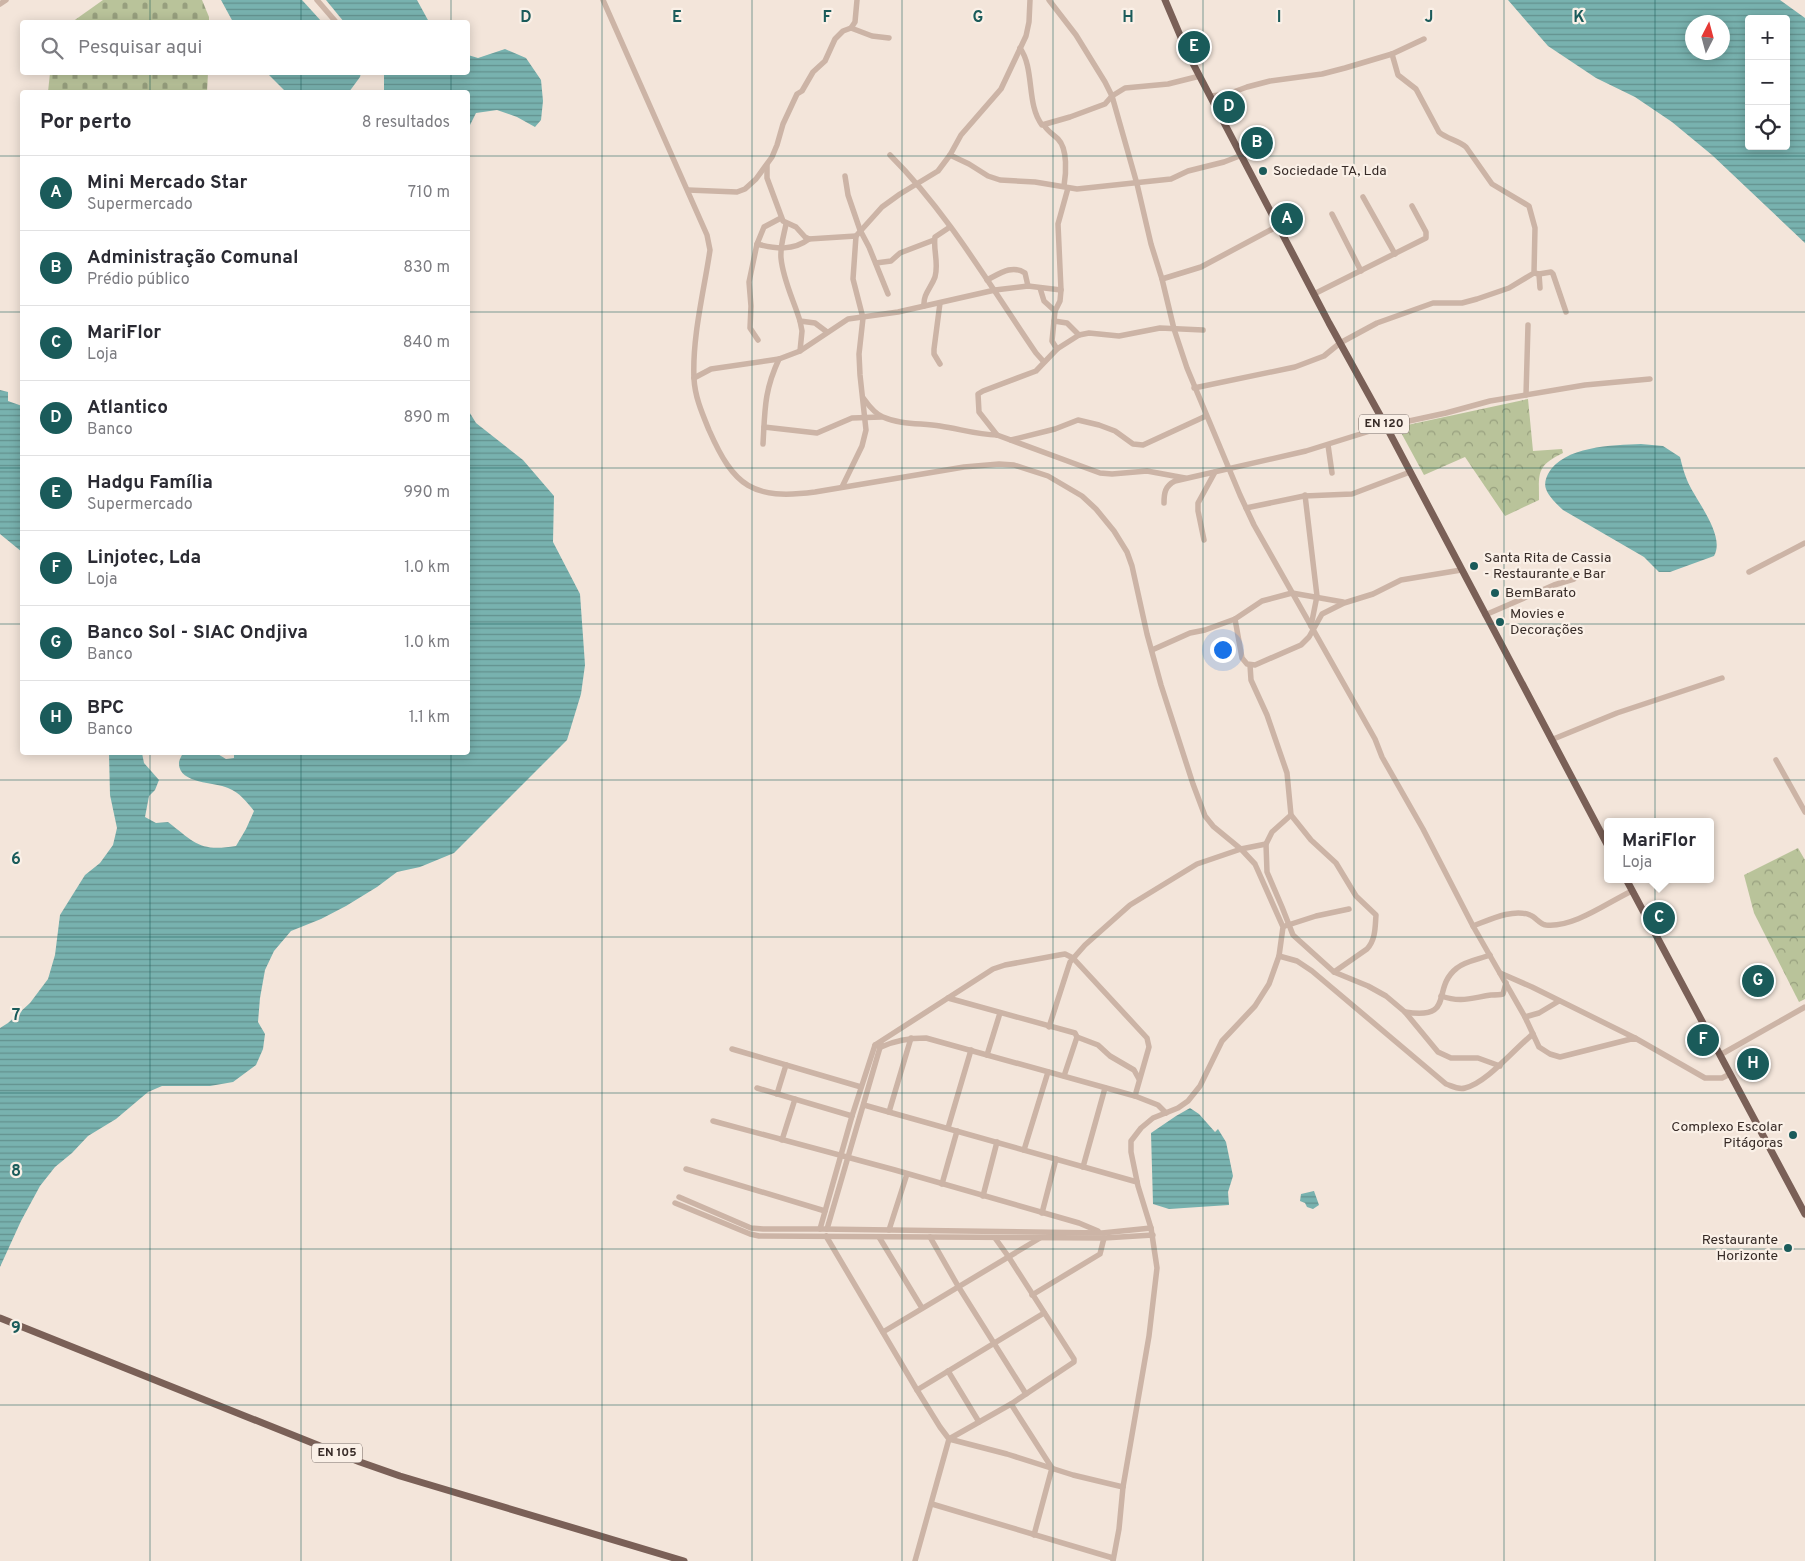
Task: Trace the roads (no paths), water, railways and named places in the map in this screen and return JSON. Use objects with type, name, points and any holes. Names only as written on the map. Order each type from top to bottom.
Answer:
[{"type":"main road","name":"EN 120","points":[[1165,0],[1172,20],[1278,226],[1604,839]]},
{"type":"main road","points":[[1628,883],[1805,1214]]},
{"type":"main road","name":"EN 105","points":[[0,1318],[360,1462],[400,1476],[684,1561]]},
{"type":"street","points":[[0,4],[6,0]]},
{"type":"street","points":[[316,0],[334,20]]},
{"type":"street","points":[[603,0],[707,235],[710,250],[694,354],[695,392],[724,462],[740,481],[774,495],[815,492],[964,467],[999,464],[1031,469],[1065,484],[1082,496],[1096,509],[1114,531],[1127,552],[1152,650],[1193,784],[1205,816],[1213,826],[1241,849],[1255,864],[1286,926],[1293,935],[1334,972],[1378,991],[1405,1012],[1431,1044],[1445,1056],[1451,1058],[1478,1058],[1500,1066]]},
{"type":"street","points":[[688,190],[737,192],[745,189],[756,179],[767,165],[777,145],[783,124],[797,94],[802,90],[813,72],[826,61],[835,38],[843,31],[851,28],[855,22],[857,0]]},
{"type":"street","points":[[842,487],[862,446],[866,430],[859,354],[863,318],[853,279],[858,233],[882,207],[938,171],[969,124],[1001,89],[1028,29],[1030,0]]},
{"type":"street","points":[[1049,0],[1076,35],[1106,82],[1112,96],[1137,184],[1174,329],[1194,388],[1246,508],[1375,740],[1382,757],[1423,829],[1539,1047],[1550,1054],[1560,1057],[1635,1038]]},
{"type":"street","points":[[851,28],[872,36],[889,38]]},
{"type":"street","points":[[1211,96],[1228,94],[1270,81],[1322,74],[1392,54],[1424,39]]},
{"type":"street","points":[[1020,48],[1026,59],[1033,101],[1040,123],[1060,142],[1066,166],[1066,187],[1058,224],[1061,290],[1060,301],[1055,311],[1052,341],[1057,349]]},
{"type":"street","points":[[1392,54],[1398,75],[1416,89],[1439,132],[1462,143],[1488,180],[1496,187],[1528,206],[1535,228],[1537,273],[1540,288]]},
{"type":"street","points":[[1044,125],[1105,104],[1112,96],[1125,88],[1168,84],[1200,76]]},
{"type":"street","points":[[890,155],[906,170],[934,204],[1044,362]]},
{"type":"street","points":[[950,155],[988,176],[1000,180],[1090,189],[1171,179],[1188,171],[1224,162],[1242,155]]},
{"type":"street","points":[[767,165],[767,178],[781,218],[786,224],[796,227],[809,239]]},
{"type":"street","points":[[845,176],[858,233],[876,263],[888,294]]},
{"type":"street","points":[[1363,197],[1395,254]]},
{"type":"street","points":[[1314,294],[1426,238],[1426,232],[1412,206]]},
{"type":"street","points":[[1332,214],[1362,271]]},
{"type":"street","points":[[758,340],[750,328],[749,282],[757,244],[764,227],[781,218]]},
{"type":"street","points":[[786,224],[781,258],[785,279],[800,321],[802,331],[800,352]]},
{"type":"street","points":[[1162,279],[1201,266],[1278,226]]},
{"type":"street","points":[[924,306],[925,294],[931,286],[936,267],[935,236],[950,228]]},
{"type":"street","points":[[757,244],[782,249],[803,244],[809,239],[858,233]]},
{"type":"street","points":[[876,263],[891,261],[900,253],[934,240]]},
{"type":"street","points":[[987,280],[1006,270],[1016,269],[1025,273],[1028,286]]},
{"type":"street","points":[[1194,388],[1296,367],[1324,356],[1340,343],[1377,323],[1437,302],[1462,303],[1478,299],[1510,288],[1537,273],[1551,272],[1553,274],[1566,312]]},
{"type":"street","points":[[694,378],[711,369],[779,359],[800,352],[848,319],[863,318],[940,303],[995,290],[1028,286],[1061,290]]},
{"type":"street","points":[[1040,288],[1044,302],[1055,311]]},
{"type":"street","points":[[940,303],[934,350],[934,354],[940,364]]},
{"type":"street","points":[[800,321],[815,323],[827,332]]},
{"type":"street","points":[[1054,321],[1068,323],[1079,335]]},
{"type":"street","points":[[1526,395],[1528,325]]},
{"type":"street","points":[[998,435],[979,412],[978,394],[1036,371],[1057,349],[1079,335],[1089,333],[1119,336],[1157,328],[1203,330]]},
{"type":"street","points":[[763,444],[764,405],[779,359]]},
{"type":"street","points":[[1164,503],[1166,489],[1170,484],[1328,445],[1386,426],[1490,401],[1614,381],[1650,379]]},
{"type":"street","points":[[863,397],[870,408],[882,417]]},
{"type":"street","points":[[764,428],[817,433],[852,418],[865,416],[882,417],[986,435],[998,435],[1100,473],[1112,474],[1147,471],[1187,479]]},
{"type":"street","points":[[1011,440],[1055,429],[1078,420],[1115,431],[1132,444],[1143,445],[1206,416]]},
{"type":"street","points":[[1328,445],[1332,472]]},
{"type":"street","points":[[1204,540],[1198,503],[1215,472]]},
{"type":"street","points":[[1246,508],[1306,496],[1352,494],[1410,472]]},
{"type":"street","points":[[1235,618],[1242,658],[1250,664],[1262,663],[1301,645],[1309,637],[1316,596],[1306,496]]},
{"type":"street","points":[[1749,572],[1805,544]]},
{"type":"street","points":[[1312,628],[1322,614],[1344,603],[1373,594],[1401,580],[1462,570]]},
{"type":"street","points":[[1485,615],[1554,585],[1574,579]]},
{"type":"street","points":[[1152,650],[1190,633],[1205,630],[1235,618],[1262,601],[1292,593],[1316,596],[1344,603]]},
{"type":"street","points":[[1250,664],[1251,680],[1267,715],[1287,773],[1290,815],[1311,840],[1336,863],[1356,896],[1376,915],[1374,936],[1371,944],[1334,972]]},
{"type":"street","points":[[1551,740],[1617,713],[1722,678]]},
{"type":"street","points":[[1776,760],[1805,812]]},
{"type":"street","points":[[932,1504],[1113,1559],[1119,1529],[1123,1487],[1152,1316],[1157,1268],[1152,1231],[1137,1182],[1131,1142],[1141,1128],[1153,1118],[1178,1108],[1195,1093],[1206,1077],[1222,1041],[1255,1006],[1270,984],[1286,926],[1282,907],[1266,872],[1266,844],[1272,832],[1290,815]]},
{"type":"street","points":[[1049,1027],[1070,962],[1130,906],[1197,864],[1241,849],[1266,844]]},
{"type":"street","points":[[1474,926],[1501,916],[1519,914],[1530,914],[1541,924],[1546,925],[1570,922],[1632,890]]},
{"type":"street","points":[[1286,926],[1316,916],[1349,909]]},
{"type":"street","points":[[820,1229],[861,1087],[879,1044],[1000,966],[1065,954],[1073,958],[1147,1038],[1148,1047],[1135,1096]]},
{"type":"street","points":[[1405,1012],[1422,1014],[1431,1013],[1437,1009],[1444,986],[1456,968],[1490,955]]},
{"type":"street","points":[[1279,956],[1297,961],[1312,971],[1446,1084],[1463,1089],[1472,1086],[1500,1066],[1532,1034]]},
{"type":"street","points":[[1500,973],[1635,1038],[1705,1078],[1722,1078],[1730,1074]]},
{"type":"street","points":[[1441,996],[1463,1001],[1501,995],[1506,983]]},
{"type":"street","points":[[948,998],[1075,1033],[1077,1037],[1098,1045],[1110,1056],[1134,1070],[1140,1080]]},
{"type":"street","points":[[1525,1018],[1547,1010],[1559,1001]]},
{"type":"street","points":[[1720,1055],[1805,1007]]},
{"type":"street","points":[[987,1055],[1000,1013]]},
{"type":"street","points":[[1064,1076],[1077,1037]]},
{"type":"street","points":[[879,1044],[911,1038],[926,1038],[1135,1096],[1158,1105],[1166,1113]]},
{"type":"street","points":[[890,1112],[911,1038]]},
{"type":"street","points":[[827,1229],[864,1105],[879,1044]]},
{"type":"street","points":[[732,1050],[861,1087]]},
{"type":"street","points":[[948,1128],[971,1050]]},
{"type":"street","points":[[777,1094],[786,1065]]},
{"type":"street","points":[[1024,1150],[1048,1072]]},
{"type":"street","points":[[757,1088],[852,1116]]},
{"type":"street","points":[[1083,1167],[1106,1088]]},
{"type":"street","points":[[782,1140],[794,1099]]},
{"type":"street","points":[[864,1105],[1137,1182]]},
{"type":"street","points":[[713,1121],[1078,1223],[1103,1235]]},
{"type":"street","points":[[942,1184],[957,1131]]},
{"type":"street","points":[[983,1196],[997,1142]]},
{"type":"street","points":[[1042,1213],[1056,1159]]},
{"type":"street","points":[[686,1169],[825,1211]]},
{"type":"street","points":[[889,1230],[907,1174]]},
{"type":"street","points":[[1103,1235],[762,1229],[751,1228],[677,1200],[758,1236],[1041,1238],[1103,1235],[1152,1231]]},
{"type":"street","points":[[1032,1294],[1100,1254],[1103,1235]]},
{"type":"street","points":[[826,1236],[917,1390],[949,1439],[1073,1475],[1123,1487]]},
{"type":"street","points":[[879,1237],[922,1308]]},
{"type":"street","points":[[930,1237],[958,1286],[1026,1394]]},
{"type":"street","points":[[915,1561],[949,1439],[1011,1404],[1074,1362],[1074,1359],[1008,1256],[994,1238]]},
{"type":"street","points":[[883,1332],[1041,1238]]},
{"type":"street","points":[[917,1390],[1044,1313]]},
{"type":"street","points":[[948,1371],[979,1422]]},
{"type":"street","points":[[1011,1404],[1052,1468],[1034,1535]]},
{"type":"water","points":[[221,0],[302,0],[320,20],[232,20]]},
{"type":"water","points":[[326,0],[417,0],[428,20],[342,20]]},
{"type":"water","points":[[1508,0],[1780,0],[1805,18],[1805,243],[1712,155],[1672,122],[1635,97],[1596,78],[1548,46]]},
{"type":"water","points":[[505,49],[526,58],[541,80],[543,101],[541,120],[535,127],[517,117],[497,110],[476,113],[470,125],[470,90],[384,90],[384,75],[470,75],[470,56],[478,58]]},
{"type":"water","points":[[269,75],[360,75],[350,90],[284,90]]},
{"type":"water","points":[[0,390],[8,392],[8,401],[20,405],[20,550],[0,534]]},
{"type":"water","points":[[470,413],[476,423],[523,460],[554,496],[553,542],[580,594],[585,665],[581,694],[567,740],[454,853],[420,867],[397,872],[346,906],[291,931],[274,951],[265,970],[258,1022],[265,1034],[263,1049],[256,1065],[233,1082],[210,1086],[162,1086],[148,1092],[116,1119],[88,1136],[55,1167],[40,1186],[21,1221],[0,1267],[0,1028],[30,1003],[48,979],[55,955],[60,915],[85,875],[100,863],[113,845],[117,828],[110,795],[109,755],[142,755],[144,763],[159,780],[155,790],[149,796],[145,817],[156,823],[168,822],[199,844],[214,848],[236,846],[254,811],[236,792],[222,786],[191,779],[184,775],[180,770],[179,763],[182,755],[219,755],[226,759],[234,758],[234,755],[470,755]]},
{"type":"water","points":[[1641,444],[1663,446],[1680,457],[1687,480],[1713,528],[1717,548],[1714,556],[1670,572],[1659,572],[1644,557],[1563,510],[1547,492],[1545,483],[1548,474],[1555,465],[1565,458],[1577,452],[1590,449]]},
{"type":"water","points":[[1190,1108],[1199,1114],[1215,1132],[1218,1129],[1226,1142],[1233,1176],[1228,1192],[1229,1205],[1169,1209],[1153,1204],[1151,1133]]},
{"type":"water","points":[[1314,1191],[1319,1205],[1313,1209],[1300,1201],[1301,1194]]},
{"type":"place","name":"Hadgu Família","points":[[1194,47]]},
{"type":"place","name":"Atlantico","points":[[1229,107]]},
{"type":"place","name":"Administração Comunal","points":[[1257,143]]},
{"type":"place","name":"Sociedade TA, Lda","points":[[1263,171]]},
{"type":"place","name":"Mini Mercado Star","points":[[1287,219]]},
{"type":"place","name":"Santa Rita de Cassia - Restaurante e Bar","points":[[1474,566]]},
{"type":"place","name":"BemBarato","points":[[1495,593]]},
{"type":"place","name":"Movies e Decorações","points":[[1500,622]]},
{"type":"place","name":"MariFlor","points":[[1659,918]]},
{"type":"place","name":"Banco Sol - SIAC Ondjiva","points":[[1758,981]]},
{"type":"place","name":"Linjotec, Lda","points":[[1703,1040]]},
{"type":"place","name":"BPC","points":[[1753,1064]]},
{"type":"place","name":"Complexo Escolar Pitágoras","points":[[1793,1135]]},
{"type":"place","name":"Restaurante Horizonte","points":[[1788,1248]]}]
